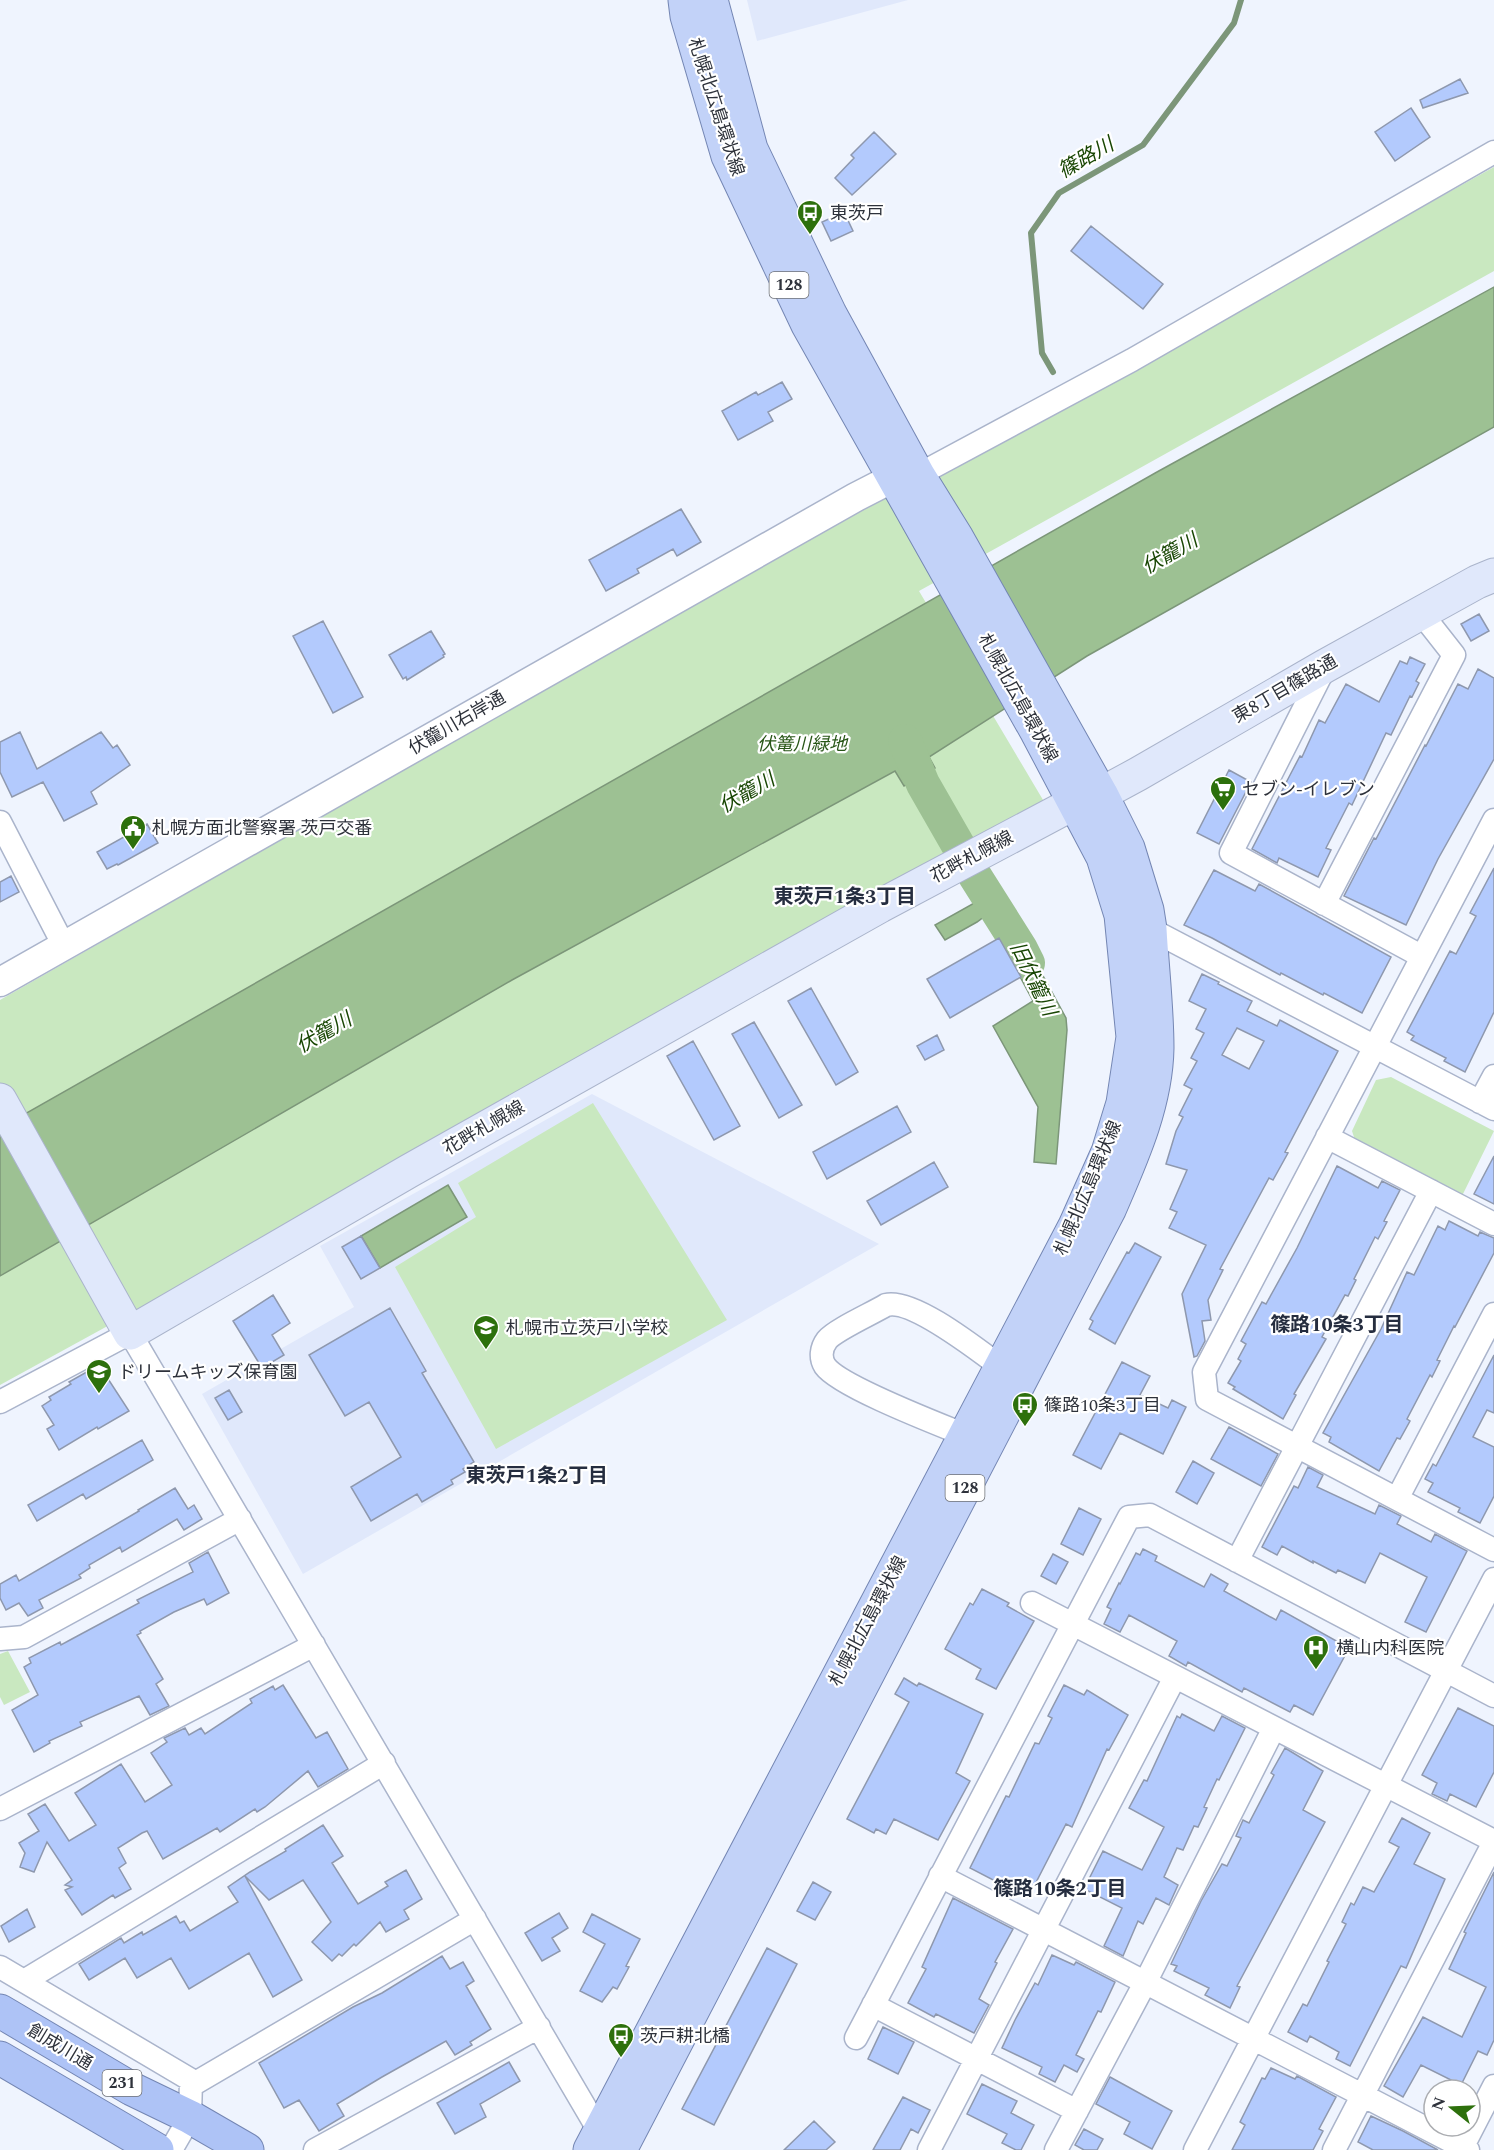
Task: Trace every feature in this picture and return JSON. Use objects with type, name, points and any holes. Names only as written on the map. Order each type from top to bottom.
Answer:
[{"type":"highway","name":"創成川通","points":[[0,2011],[132,2089],[190,2117],[247,2150]]},
{"type":"highway","name":"231","points":[[0,2058],[157,2150]]},
{"type":"main road","name":"札幌北広島環状線","points":[[605,2145],[1110,1210],[1148,1110],[1157,1049],[1150,929],[1147,910],[1128,848],[1089,799],[906,477],[808,325],[728,156],[687,16],[685,0]]},
{"type":"main road","name":"札幌北広島環状線","points":[[711,0],[751,149],[906,477]]},
{"type":"main road","name":"東8丁目篠路通","points":[[1089,799],[1325,666],[1477,582],[1494,575]]},
{"type":"main road","name":"札幌北広島環状線","points":[[605,2145],[965,1436],[1075,1226],[1108,1152],[1123,1103],[1133,1037],[1121,915],[1103,857],[1089,799]]},
{"type":"main road","name":"花畔札幌線","points":[[130,1333],[409,1171],[880,906],[1059,811],[1089,799]]},
{"type":"main road","points":[[0,1100],[130,1333]]},
{"type":"street","points":[[906,477],[1132,360],[1494,152]]},
{"type":"street","name":"伏籠川右岸通","points":[[0,982],[846,502],[906,477]]},
{"type":"street","points":[[1324,904],[1454,655],[1421,613]]},
{"type":"street","points":[[1325,666],[1231,853],[1421,956]]},
{"type":"street","points":[[1494,820],[1204,1372],[1207,1399],[1494,1550]]},
{"type":"street","points":[[0,822],[64,946]]},
{"type":"street","points":[[1150,929],[1487,1106],[1494,1076]]},
{"type":"street","points":[[1327,1137],[1494,1224]]},
{"type":"street","points":[[1237,1561],[1431,1191]]},
{"type":"street","points":[[965,1436],[832,1374],[821,1357],[824,1345],[832,1336],[893,1303],[908,1308],[958,1335],[1001,1367]]},
{"type":"street","points":[[1397,1499],[1494,1314]]},
{"type":"street","points":[[0,1402],[130,1333],[539,2027],[605,2145]]},
{"type":"street","points":[[856,2038],[1130,1517],[1150,1515],[1494,1696]]},
{"type":"street","points":[[0,1639],[24,1637],[240,1519]]},
{"type":"street","points":[[1195,2150],[1494,1579]]},
{"type":"street","points":[[1032,1603],[1494,1842],[1334,2150]]},
{"type":"street","points":[[0,1809],[314,1645]]},
{"type":"street","points":[[929,2150],[1175,1677]]},
{"type":"street","points":[[1056,2150],[1145,1983],[1274,1728]]},
{"type":"street","points":[[24,1981],[384,1763]]},
{"type":"street","points":[[940,1876],[1464,2149],[1494,2086]]},
{"type":"street","points":[[192,2085],[475,1919]]},
{"type":"street","points":[[0,1967],[191,2080],[190,2117],[171,2150]]},
{"type":"street","points":[[873,2005],[1077,2111]]},
{"type":"street","points":[[315,2150],[539,2027]]},
{"type":"shaded area","points":[[747,0],[908,0],[757,41]]},
{"type":"shaded area","name":"札幌市立茨戸小学校","points":[[592,1094],[879,1244],[303,1574],[202,1394],[354,1307],[320,1246]]},
{"type":"green space","name":"伏篭川緑地","points":[[1494,167],[1494,271],[919,591],[1049,810],[0,1385],[0,1000],[874,501],[1302,274]]},
{"type":"green space","points":[[1391,1077],[1494,1131],[1461,1198],[1356,1143],[1352,1131],[1376,1080]]},
{"type":"green space","points":[[593,1103],[727,1320],[496,1449],[395,1267],[476,1217],[458,1183]]},
{"type":"green space","points":[[8,1651],[30,1692],[4,1705],[0,1697],[0,1654]]},
{"type":"water","name":"伏籠川","points":[[1494,287],[1494,427],[1087,656],[929,757],[935,768],[929,772],[933,779],[914,789],[911,782],[904,786],[895,771],[512,980],[0,1276],[0,1128],[1157,472]]},
{"type":"water","points":[[950,812],[969,847],[952,856],[933,821]]},
{"type":"water","points":[[988,880],[1002,903],[977,922],[945,940],[935,925],[978,901],[971,890]]},
{"type":"water","points":[[1012,919],[1066,1018],[1067,1030],[1056,1164],[1034,1162],[1038,1107],[993,1026],[1033,1001],[995,930]]},
{"type":"water","points":[[448,1185],[467,1217],[380,1268],[361,1236]]},
{"type":"building","points":[[1460,79],[1468,93],[1423,108],[1420,100]]},
{"type":"building","points":[[1411,108],[1430,137],[1395,161],[1375,132]]},
{"type":"building","points":[[874,132],[896,154],[852,195],[835,178],[854,158],[851,155]]},
{"type":"building","points":[[844,212],[853,231],[831,241],[822,222]]},
{"type":"building","points":[[1091,226],[1163,284],[1143,309],[1071,251]]},
{"type":"building","points":[[782,382],[792,399],[768,412],[773,421],[738,440],[722,411],[756,392],[758,395]]},
{"type":"building","points":[[681,509],[701,542],[677,556],[673,549],[637,569],[639,573],[606,591],[589,560]]},
{"type":"building","points":[[1479,614],[1489,631],[1471,641],[1461,624]]},
{"type":"building","points":[[323,621],[363,697],[333,713],[293,636]]},
{"type":"building","points":[[431,631],[445,654],[444,657],[407,680],[406,677],[403,679],[389,655]]},
{"type":"building","points":[[1410,657],[1425,664],[1416,681],[1419,683],[1391,735],[1386,733],[1352,805],[1349,803],[1326,848],[1331,850],[1318,877],[1279,858],[1277,863],[1252,849],[1300,756],[1302,757],[1319,720],[1325,723],[1346,684],[1379,702],[1400,661],[1407,664]]},
{"type":"building","points":[[1478,669],[1494,678],[1494,759],[1438,859],[1406,925],[1344,896],[1458,684],[1468,689]]},
{"type":"building","points":[[20,732],[37,769],[101,732],[113,748],[117,745],[130,765],[91,792],[97,804],[64,821],[43,782],[12,797],[0,772],[0,742]]},
{"type":"building","points":[[1229,770],[1251,782],[1219,844],[1197,833]]},
{"type":"building","points":[[147,824],[158,843],[107,869],[97,852]]},
{"type":"building","points":[[1494,868],[1494,1012],[1465,1072],[1444,1061],[1446,1058],[1411,1040],[1414,1036],[1407,1032],[1450,951],[1456,954],[1476,916],[1470,913]]},
{"type":"building","points":[[1214,870],[1255,891],[1259,884],[1391,957],[1362,1013],[1281,973],[1280,975],[1184,925]]},
{"type":"building","points":[[11,876],[19,892],[0,902],[0,882]]},
{"type":"building","points":[[999,938],[1021,977],[950,1018],[927,979]]},
{"type":"building","points":[[1202,974],[1252,1001],[1247,1011],[1277,1026],[1280,1020],[1338,1051],[1285,1152],[1288,1153],[1273,1180],[1269,1178],[1220,1269],[1223,1270],[1208,1300],[1211,1320],[1202,1321],[1205,1341],[1197,1356],[1194,1357],[1182,1294],[1206,1245],[1169,1228],[1177,1212],[1170,1209],[1187,1170],[1166,1164],[1176,1131],[1183,1117],[1179,1115],[1192,1089],[1184,1085],[1197,1061],[1191,1058],[1204,1033],[1196,1029],[1206,1009],[1189,1001]],"holes":[[[1237,1028],[1264,1041],[1249,1069],[1222,1055]]]},
{"type":"building","points":[[811,988],[858,1072],[836,1085],[788,1001]]},
{"type":"building","points":[[754,1022],[802,1105],[779,1118],[732,1034]]},
{"type":"building","points":[[937,1035],[944,1050],[925,1060],[917,1046]]},
{"type":"building","points":[[693,1041],[740,1126],[714,1140],[667,1056]]},
{"type":"building","points":[[897,1106],[911,1132],[827,1179],[813,1152]]},
{"type":"building","points":[[1494,1156],[1494,1204],[1474,1194]]},
{"type":"building","points":[[934,1162],[948,1187],[881,1225],[867,1201]]},
{"type":"building","points":[[1337,1166],[1378,1188],[1382,1181],[1400,1190],[1384,1221],[1387,1222],[1378,1239],[1375,1237],[1348,1296],[1345,1295],[1322,1337],[1326,1339],[1294,1394],[1296,1395],[1283,1419],[1233,1389],[1235,1387],[1228,1383],[1241,1361],[1238,1359],[1246,1344],[1241,1341],[1262,1302],[1266,1304],[1297,1248]]},
{"type":"building","points":[[1449,1221],[1478,1236],[1480,1232],[1494,1238],[1494,1253],[1437,1360],[1440,1361],[1432,1377],[1430,1375],[1407,1419],[1410,1421],[1400,1439],[1397,1438],[1379,1471],[1329,1442],[1331,1437],[1323,1433],[1381,1329],[1407,1272],[1414,1275],[1438,1226],[1445,1230]]},
{"type":"building","points":[[361,1236],[380,1268],[361,1279],[342,1247]]},
{"type":"building","points":[[1135,1243],[1161,1257],[1115,1344],[1089,1329],[1093,1321],[1090,1319],[1127,1252],[1129,1253]]},
{"type":"building","points":[[273,1295],[290,1323],[272,1335],[284,1355],[262,1368],[233,1321]]},
{"type":"building","points":[[390,1308],[426,1371],[422,1373],[474,1462],[463,1469],[465,1472],[451,1480],[453,1484],[422,1502],[417,1494],[371,1521],[351,1487],[401,1457],[369,1402],[345,1416],[309,1355]]},
{"type":"building","points":[[1494,1355],[1494,1413],[1487,1410],[1473,1437],[1494,1447],[1494,1496],[1480,1523],[1458,1512],[1460,1508],[1428,1492],[1433,1483],[1425,1479],[1433,1464],[1436,1466]]},
{"type":"building","points":[[1122,1362],[1150,1376],[1140,1395],[1168,1408],[1172,1400],[1186,1407],[1163,1454],[1120,1433],[1101,1469],[1073,1455]]},
{"type":"building","points":[[99,1365],[129,1411],[59,1450],[47,1429],[54,1425],[42,1406],[51,1400],[49,1397],[71,1384],[69,1382]]},
{"type":"building","points":[[229,1390],[242,1412],[228,1420],[215,1398]]},
{"type":"building","points":[[1229,1427],[1278,1454],[1261,1486],[1211,1459]]},
{"type":"building","points":[[142,1440],[153,1460],[86,1499],[83,1494],[37,1521],[28,1505]]},
{"type":"building","points":[[1193,1461],[1214,1473],[1197,1504],[1176,1492]]},
{"type":"building","points":[[1308,1467],[1323,1475],[1317,1487],[1375,1514],[1379,1505],[1401,1516],[1397,1524],[1431,1542],[1435,1534],[1467,1551],[1426,1632],[1405,1622],[1427,1577],[1380,1553],[1365,1583],[1338,1570],[1336,1573],[1313,1561],[1313,1563],[1282,1546],[1277,1555],[1262,1547],[1294,1486],[1298,1488]]},
{"type":"building","points":[[175,1488],[188,1509],[194,1505],[202,1519],[184,1530],[177,1519],[122,1552],[120,1547],[89,1565],[90,1568],[79,1575],[81,1578],[39,1600],[43,1608],[28,1616],[19,1603],[6,1610],[0,1598],[0,1584],[16,1575],[19,1581]]},
{"type":"building","points":[[1079,1508],[1101,1519],[1083,1555],[1061,1544]]},
{"type":"building","points":[[1143,1549],[1157,1556],[1155,1561],[1204,1587],[1211,1574],[1228,1584],[1224,1591],[1276,1620],[1281,1610],[1349,1648],[1313,1715],[1294,1705],[1290,1712],[1244,1688],[1242,1692],[1188,1662],[1186,1666],[1169,1656],[1177,1641],[1129,1615],[1120,1632],[1104,1624],[1111,1609],[1107,1607],[1119,1583],[1136,1553],[1140,1555]]},
{"type":"building","points":[[208,1552],[229,1593],[207,1605],[204,1599],[174,1612],[140,1631],[141,1633],[137,1635],[163,1679],[156,1684],[169,1706],[150,1715],[139,1696],[80,1722],[82,1726],[49,1741],[50,1743],[34,1752],[12,1710],[38,1695],[24,1667],[31,1663],[29,1658],[60,1642],[61,1645],[139,1603],[137,1600],[193,1572],[189,1563]]},
{"type":"building","points":[[1053,1554],[1068,1562],[1056,1584],[1041,1576]]},
{"type":"building","points":[[982,1589],[1009,1603],[1007,1606],[1034,1621],[996,1689],[976,1679],[981,1669],[945,1649],[970,1603],[973,1605]]},
{"type":"building","points":[[904,1678],[917,1686],[919,1683],[983,1714],[956,1773],[970,1781],[938,1840],[894,1819],[886,1834],[876,1829],[874,1833],[847,1819],[909,1702],[895,1694]]},
{"type":"building","points":[[283,1685],[316,1738],[327,1732],[348,1769],[318,1787],[308,1771],[257,1812],[255,1809],[220,1832],[217,1828],[163,1859],[147,1831],[142,1833],[118,1848],[126,1863],[119,1868],[131,1889],[115,1898],[113,1895],[82,1915],[65,1890],[72,1887],[65,1885],[72,1880],[47,1842],[34,1872],[20,1867],[25,1853],[19,1843],[39,1831],[28,1814],[45,1804],[69,1841],[96,1825],[75,1793],[121,1764],[145,1802],[172,1785],[151,1753],[167,1742],[164,1738],[185,1728],[189,1735],[201,1728],[205,1734],[252,1703],[250,1699],[273,1686],[275,1690]]},
{"type":"building","points":[[1064,1685],[1084,1695],[1087,1690],[1128,1715],[1109,1750],[1107,1749],[1072,1827],[1066,1824],[1028,1898],[970,1868],[1006,1796],[1009,1797],[1035,1743],[1039,1744],[1052,1718],[1048,1716]]},
{"type":"building","points":[[1458,1708],[1494,1726],[1494,1772],[1476,1807],[1450,1794],[1447,1801],[1432,1794],[1437,1783],[1422,1775]]},
{"type":"building","points":[[1182,1714],[1214,1731],[1222,1716],[1245,1728],[1219,1780],[1217,1779],[1198,1827],[1194,1826],[1183,1850],[1177,1848],[1164,1877],[1178,1885],[1169,1905],[1156,1898],[1143,1924],[1138,1921],[1123,1956],[1104,1946],[1122,1908],[1084,1889],[1103,1851],[1142,1870],[1164,1827],[1129,1808],[1144,1780],[1147,1781],[1177,1716],[1180,1718]]},
{"type":"building","points":[[1285,1748],[1323,1771],[1303,1810],[1325,1822],[1237,1986],[1240,1987],[1230,2008],[1205,1995],[1209,1988],[1174,1971],[1177,1966],[1171,1964],[1201,1901],[1222,1864],[1227,1866],[1241,1838],[1236,1836],[1243,1820],[1249,1823],[1274,1775],[1271,1773]]},
{"type":"building","points":[[1402,1818],[1430,1833],[1414,1864],[1445,1879],[1406,1968],[1401,1966],[1350,2066],[1336,2059],[1339,2052],[1310,2036],[1307,2042],[1288,2032],[1303,2004],[1307,2006],[1329,1962],[1327,1961],[1346,1924],[1342,1922],[1351,1903],[1354,1905],[1363,1887],[1374,1892],[1399,1847],[1389,1842]]},
{"type":"building","points":[[323,1825],[343,1856],[332,1863],[358,1904],[388,1886],[385,1882],[406,1870],[422,1899],[404,1910],[409,1919],[386,1932],[380,1922],[356,1946],[354,1944],[342,1956],[339,1954],[332,1961],[312,1942],[331,1922],[303,1880],[269,1900],[245,1876],[302,1980],[273,1997],[249,1953],[189,1989],[171,1958],[137,1978],[125,1958],[89,1980],[79,1964],[121,1938],[124,1943],[176,1916],[180,1923],[184,1921],[190,1931],[238,1902],[228,1887]]},
{"type":"building","points":[[1494,1872],[1494,2040],[1487,2055],[1478,2051],[1464,2078],[1447,2078],[1421,2065],[1403,2097],[1384,2086],[1423,2017],[1462,2037],[1486,1987],[1449,1969],[1466,1933],[1464,1932]]},
{"type":"building","points":[[813,1882],[831,1892],[815,1920],[797,1911]]},
{"type":"building","points":[[953,1898],[1013,1929],[979,1999],[989,2005],[974,2033],[936,2014],[934,2017],[908,2003],[926,1969],[922,1967]]},
{"type":"building","points":[[27,1909],[35,1927],[9,1942],[1,1926]]},
{"type":"building","points":[[559,1913],[568,1928],[552,1938],[560,1951],[542,1961],[525,1933]]},
{"type":"building","points":[[592,1914],[640,1939],[617,1989],[613,1987],[602,2002],[580,1991],[605,1944],[583,1932]]},
{"type":"building","points":[[767,1948],[797,1964],[714,2125],[682,2109]]},
{"type":"building","points":[[1052,1955],[1074,1965],[1076,1962],[1115,1982],[1076,2055],[1084,2059],[1077,2072],[1064,2065],[1055,2082],[1039,2074],[1042,2067],[1002,2048],[1035,1983],[1038,1985]]},
{"type":"building","points":[[442,1956],[450,1969],[463,1962],[474,1981],[466,1986],[491,2029],[470,2042],[472,2045],[455,2055],[446,2041],[382,2077],[337,2104],[344,2116],[319,2131],[299,2100],[284,2108],[259,2063]]},
{"type":"building","points":[[883,2027],[914,2042],[898,2074],[868,2059]]},
{"type":"building","points":[[509,2062],[520,2081],[480,2104],[486,2117],[455,2134],[437,2103]]},
{"type":"building","points":[[1271,2068],[1295,2079],[1297,2076],[1336,2097],[1319,2129],[1323,2131],[1313,2150],[1232,2150],[1245,2125],[1240,2122],[1262,2078],[1265,2079]]},
{"type":"building","points":[[1110,2077],[1172,2111],[1152,2149],[1124,2134],[1130,2122],[1096,2104]]},
{"type":"building","points":[[982,2084],[1017,2101],[1011,2113],[1034,2125],[1021,2150],[1002,2143],[1007,2134],[967,2114]]},
{"type":"building","points":[[903,2097],[930,2110],[918,2133],[911,2129],[900,2150],[873,2150]]},
{"type":"building","points":[[1371,2116],[1438,2150],[1373,2150],[1358,2142]]},
{"type":"building","points":[[814,2121],[835,2142],[826,2150],[784,2150]]},
{"type":"building","points":[[1084,2129],[1103,2139],[1097,2150],[1084,2150],[1075,2145]]},
{"type":"waterway","name":"篠路川","points":[[1053,372],[1042,353],[1031,233],[1059,193],[1143,145],[1234,23],[1241,0]]},
{"type":"waterway","name":"旧伏籠川","points":[[905,741],[923,784],[962,852]]},
{"type":"waterway","name":"旧伏籠川","points":[[975,876],[1028,963]]},
{"type":"place","name":"東茨戸","points":[[810,236]]},
{"type":"place","name":"セブン-イレブン","points":[[1223,812]]},
{"type":"place","name":"札幌方面北警察署 茨戸交番","points":[[133,851]]},
{"type":"place","name":"札幌市立茨戸小学校","points":[[486,1351]]},
{"type":"place","name":"ドリームキッズ保育園","points":[[99,1395]]},
{"type":"place","name":"篠路10条3丁目","points":[[1025,1428]]},
{"type":"place","name":"横山内科医院","points":[[1316,1671]]},
{"type":"place","name":"茨戸耕北橋","points":[[621,2059]]},
{"type":"district","name":"東茨戸1条3丁目","points":[[845,897]]},
{"type":"district","name":"篠路10条3丁目","points":[[1337,1325]]},
{"type":"district","name":"東茨戸1条2丁目","points":[[537,1476]]},
{"type":"district","name":"篠路10条2丁目","points":[[1060,1889]]}]
